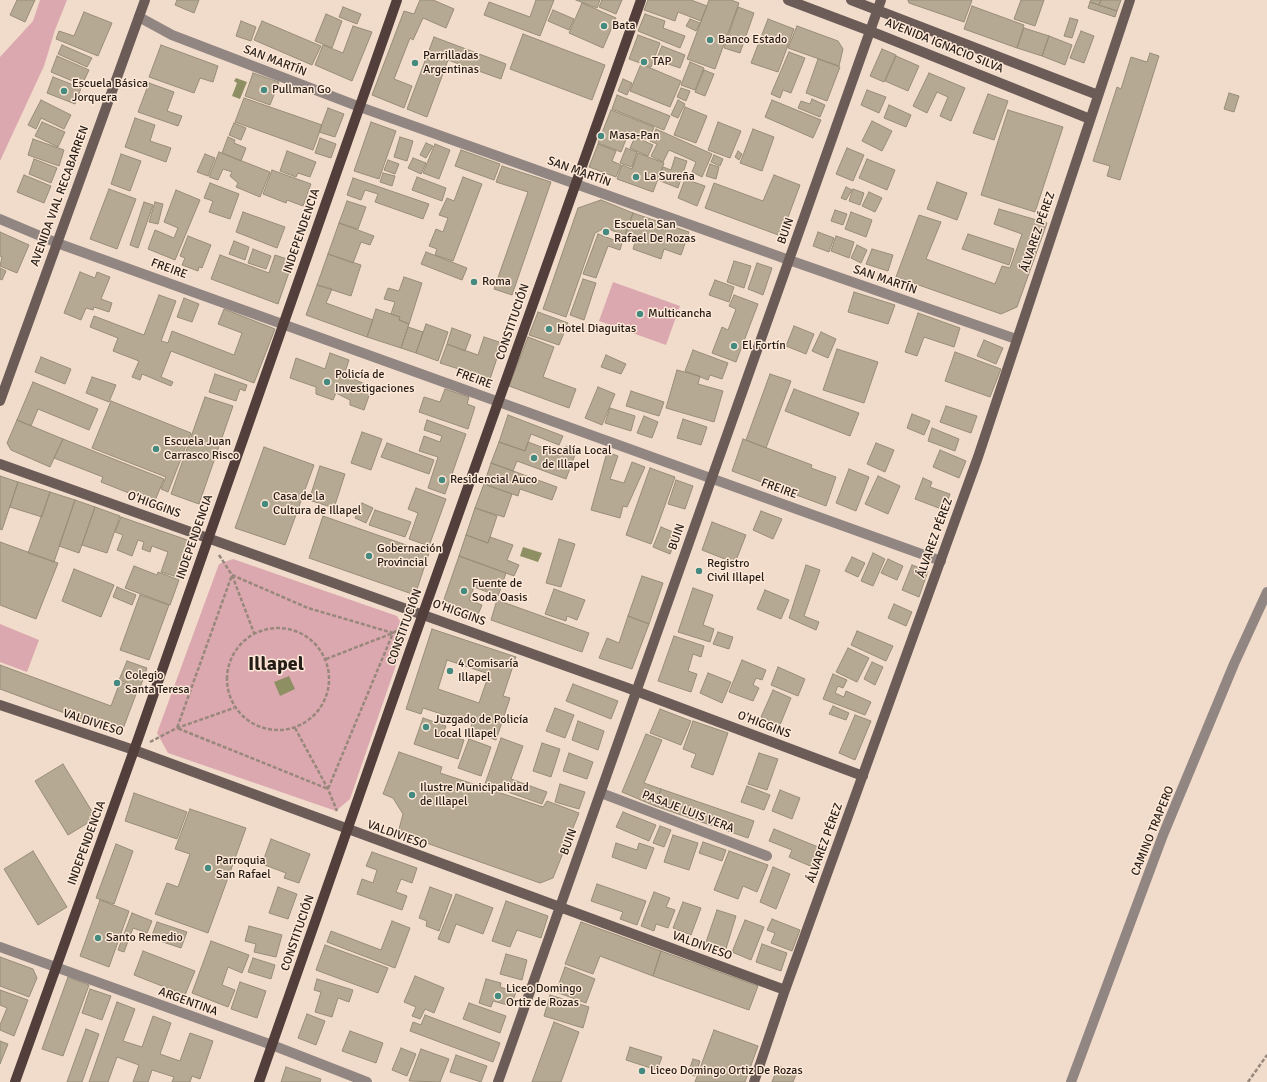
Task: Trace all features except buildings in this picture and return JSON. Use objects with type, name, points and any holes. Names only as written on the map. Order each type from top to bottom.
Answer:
[{"type":"main road","name":"INDEPENDENCIA","points":[[15,1082],[209,539],[397,0]]},
{"type":"main road","name":"CONSTITUCIÓN","points":[[259,1082],[641,0]]},
{"type":"street","name":"AVENIDA VIAL RECABARREN","points":[[0,401],[145,0]]},
{"type":"street","name":"AVENIDA IGNACIO SILVA","points":[[788,0],[870,31],[1090,119]]},
{"type":"street","name":"AVENIDA IGNACIO SILVA","points":[[851,0],[1098,95]]},
{"type":"street","name":"BUIN","points":[[498,1082],[881,0]]},
{"type":"street","name":"ÁLVAREZ PÉREZ","points":[[754,1082],[785,990],[978,457],[1130,0]]},
{"type":"street","name":"SAN MARTÍN","points":[[139,17],[172,35],[360,107],[789,260],[1016,339]]},
{"type":"street","name":"FREIRE","points":[[0,219],[57,243],[941,561]]},
{"type":"street","name":"O'HIGGINS","points":[[0,464],[637,691],[863,776]]},
{"type":"street","name":"CAMINO TRAPERO","points":[[1071,1082],[1163,835],[1234,664],[1267,592]]},
{"type":"street","name":"VALDIVIESO","points":[[0,706],[134,750],[785,990]]},
{"type":"street","name":"PASAJE LUIS VERA","points":[[601,793],[767,856]]},
{"type":"street","name":"ARGENTINA","points":[[0,947],[272,1045],[367,1082]]},
{"type":"path","points":[[209,539],[232,575],[254,633]]},
{"type":"path","points":[[232,575],[308,608],[393,633]]},
{"type":"path","points":[[177,728],[232,575]]},
{"type":"path","points":[[326,658],[393,633],[405,625]]},
{"type":"path","points":[[270,628],[287,628],[308,637],[316,644],[326,658],[330,675],[326,697],[321,708],[310,720],[294,728],[278,731],[261,728],[246,720],[234,708],[227,692],[226,674],[231,658],[240,644],[254,633],[270,628]]},
{"type":"path","points":[[328,789],[393,633]]},
{"type":"path","points":[[134,750],[177,728],[234,708]]},
{"type":"path","points":[[177,728],[328,789]]},
{"type":"path","points":[[294,728],[328,789],[336,810],[348,830]]},
{"type":"path","points":[[1248,1082],[1267,1055]]},
{"type":"shaded area","points":[[40,0],[67,0],[55,30],[44,66],[0,161],[0,57],[33,21]]},
{"type":"shaded area","points":[[236,78],[247,82],[240,99],[232,96],[237,83],[234,81]]},
{"type":"shaded area","name":"Multicancha","points":[[613,282],[680,306],[666,345],[599,321]]},
{"type":"shaded area","points":[[523,547],[542,553],[538,562],[520,556]]},
{"type":"shaded area","points":[[233,559],[397,616],[407,633],[350,799],[336,811],[168,753],[157,733],[219,564]]},
{"type":"shaded area","points":[[0,624],[39,640],[27,672],[0,662]]},
{"type":"shaded area","points":[[289,676],[295,689],[280,696],[274,682]]},
{"type":"place","name":"Bata","points":[[604,26]]},
{"type":"place","name":"Banco Estado","points":[[710,40]]},
{"type":"place","name":"TAP","points":[[644,62]]},
{"type":"place","name":"Parrilladas Argentinas","points":[[415,63]]},
{"type":"place","name":"Pullman Go","points":[[264,90]]},
{"type":"place","name":"Escuela Básica Jorquera","points":[[64,91]]},
{"type":"place","name":"Masa-Pan","points":[[601,136]]},
{"type":"place","name":"La Sureña","points":[[636,177]]},
{"type":"place","name":"Escuela San Rafael De Rozas","points":[[606,232]]},
{"type":"place","name":"Roma","points":[[474,282]]},
{"type":"place","name":"Multicancha","points":[[640,314]]},
{"type":"place","name":"Hotel Diaguitas","points":[[549,329]]},
{"type":"place","name":"El Fortín","points":[[734,346]]},
{"type":"place","name":"Policía de Investigaciones","points":[[327,382]]},
{"type":"place","name":"Escuela Juan Carrasco Risco","points":[[156,449]]},
{"type":"place","name":"Fiscalía Local de Illapel","points":[[534,458]]},
{"type":"place","name":"Residencial Auco","points":[[442,480]]},
{"type":"place","name":"Casa de la Cultura de Illapel","points":[[265,504]]},
{"type":"place","name":"Gobernación Provincial","points":[[369,556]]},
{"type":"place","name":"Registro Civil Illapel","points":[[699,571]]},
{"type":"place","name":"Fuente de Soda Oasis","points":[[464,591]]},
{"type":"place","name":"4 Comisaría Illapel","points":[[450,671]]},
{"type":"place","name":"Colegio Santa Teresa","points":[[117,683]]},
{"type":"place","name":"Juzgado de Policía Local Illapel","points":[[426,727]]},
{"type":"place","name":"Ilustre Municipalidad de Illapel","points":[[412,795]]},
{"type":"place","name":"Parroquia San Rafael","points":[[208,868]]},
{"type":"place","name":"Santo Remedio","points":[[98,938]]},
{"type":"place","name":"Liceo Domingo Ortiz de Rozas","points":[[498,996]]},
{"type":"place","name":"Liceo Domingo Ortiz De Rozas","points":[[642,1071]]},
{"type":"district","name":"Illapel","points":[[276,665]]}]
